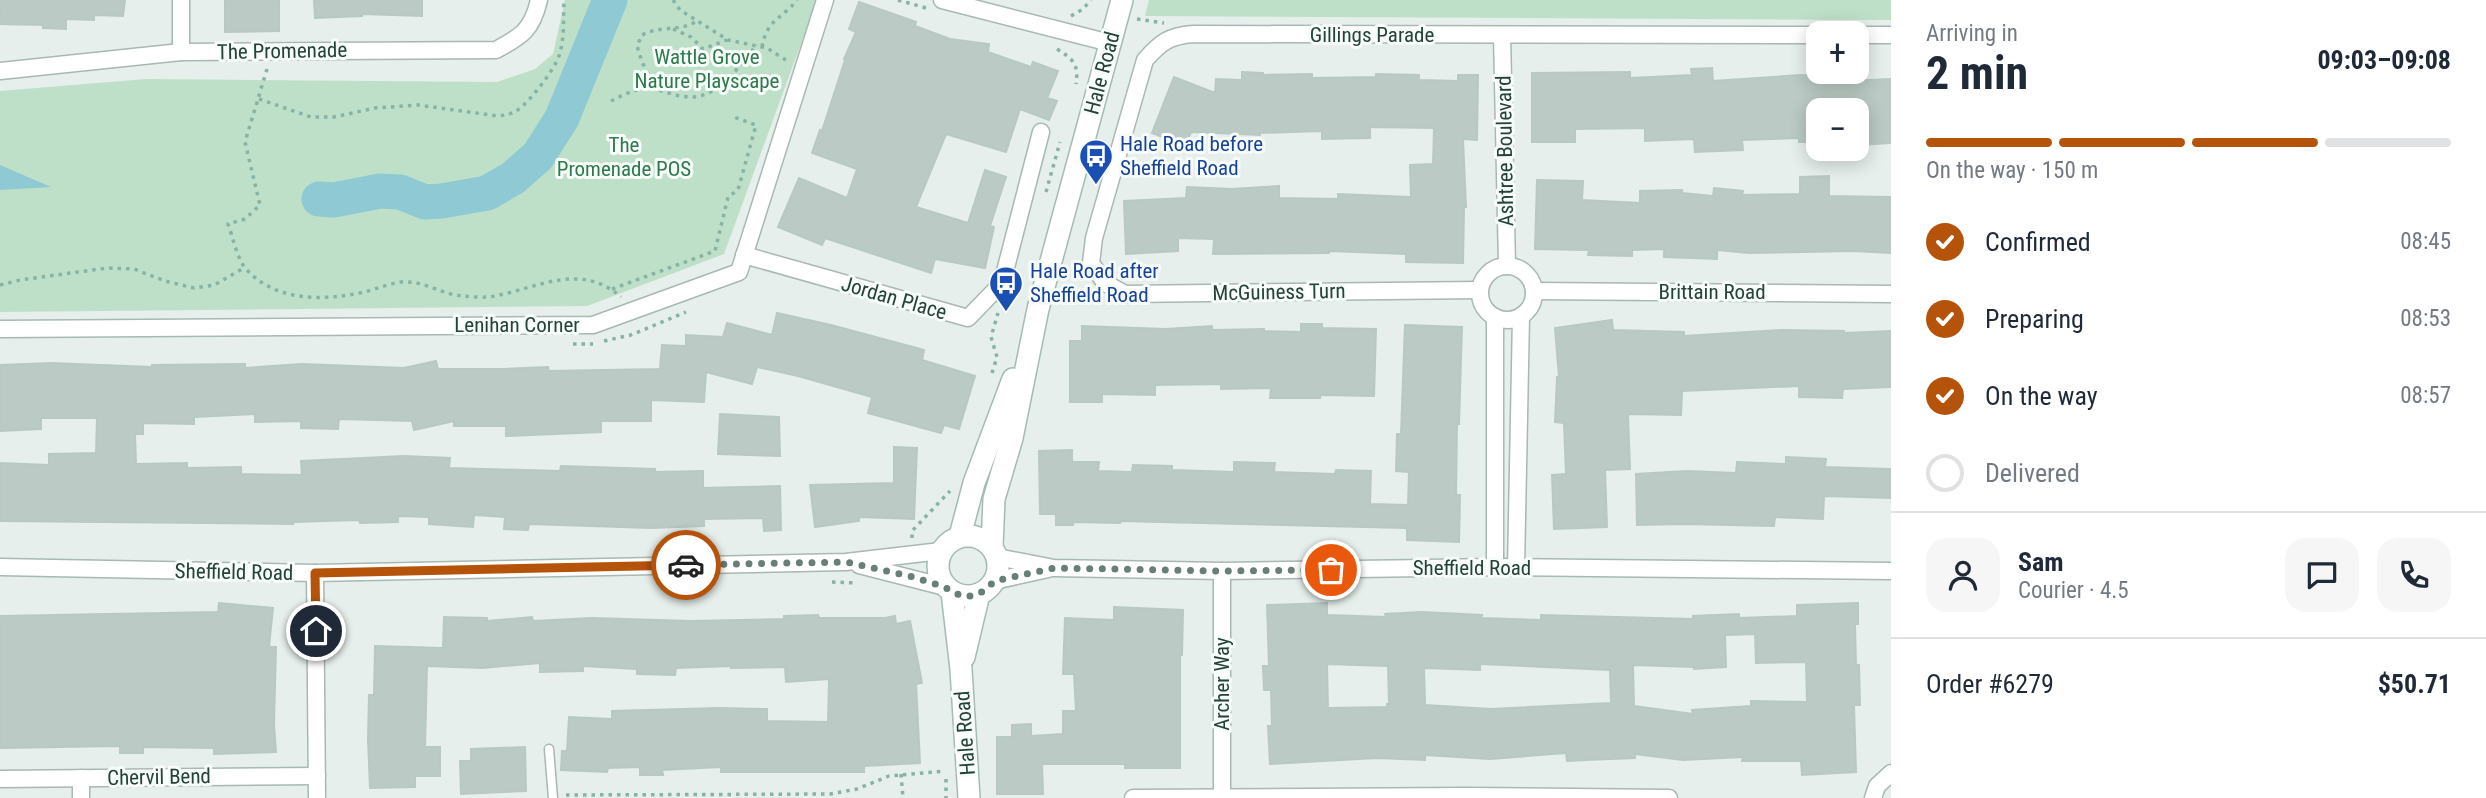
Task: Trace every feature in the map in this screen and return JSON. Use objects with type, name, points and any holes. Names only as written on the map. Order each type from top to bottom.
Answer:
[{"type":"main road","name":"Hale Road","points":[[994,552],[994,499],[1012,438],[1038,309],[1122,0]]},
{"type":"main road","name":"Hale Road","points":[[960,536],[974,483],[1038,309]]},
{"type":"main road","points":[[971,535],[983,539],[994,552],[998,569],[987,588],[965,597],[948,589],[937,569],[941,551],[949,542],[960,536],[971,535]]},
{"type":"main road","name":"Hale Road","points":[[961,669],[987,588]]},
{"type":"main road","name":"Hale Road","points":[[948,589],[961,669],[969,798]]},
{"type":"street","points":[[181,0],[181,52]]},
{"type":"street","name":"The Promenade","points":[[0,71],[181,52],[496,50],[523,35],[536,13],[539,0]]},
{"type":"street","name":"Lenihan Corner","points":[[0,329],[593,325],[739,272],[825,0]]},
{"type":"street","points":[[943,0],[1110,43]]},
{"type":"street","name":"Ashtree Boulevard","points":[[1502,35],[1507,266]]},
{"type":"street","name":"Gillings Parade","points":[[1091,263],[1094,238],[1145,60],[1158,46],[1174,36],[1806,35]]},
{"type":"street","points":[[1869,35],[1891,35]]},
{"type":"street","name":"Jordan Place","points":[[744,255],[968,318],[1002,283],[1041,132]]},
{"type":"street","name":"McGuiness Turn","points":[[1091,263],[1105,283],[1125,294],[1480,290]]},
{"type":"street","points":[[1507,266],[1525,273],[1534,291],[1532,303],[1521,316],[1510,319],[1495,317],[1483,306],[1480,290],[1489,273],[1507,266]]},
{"type":"street","name":"Brittain Road","points":[[1534,291],[1891,293]]},
{"type":"street","points":[[1516,568],[1521,316]]},
{"type":"street","points":[[1495,317],[1495,567]]},
{"type":"street","points":[[1496,377],[1518,378]]},
{"type":"street","points":[[1497,478],[1517,478]]},
{"type":"street","name":"Sheffield Road","points":[[0,567],[315,573],[846,562],[941,551]]},
{"type":"street","name":"Sheffield Road","points":[[994,552],[1054,568],[1222,571],[1495,567],[1891,571]]},
{"type":"street","name":"Sheffield Road","points":[[846,562],[948,589]]},
{"type":"street","name":"Sheffield Road","points":[[987,588],[1054,568]]},
{"type":"street","name":"Archer Way","points":[[1222,571],[1222,797]]},
{"type":"street","points":[[315,573],[317,798]]},
{"type":"street","points":[[1873,798],[1877,786],[1891,774]]},
{"type":"street","name":"Chervil Bend","points":[[0,779],[317,776]]},
{"type":"street","points":[[81,778],[81,798]]},
{"type":"street","points":[[1133,798],[1669,798]]},
{"type":"lane","points":[[549,749],[552,796]]},
{"type":"path","points":[[259,99],[311,117],[334,117],[375,108],[408,105],[498,116],[511,114],[530,98],[558,58],[563,36],[564,0]]},
{"type":"path","points":[[673,0],[680,10],[728,40],[759,46],[802,71]]},
{"type":"path","points":[[611,101],[627,92],[656,89],[679,96],[704,95],[731,76],[759,46],[771,24],[797,0]]},
{"type":"path","points":[[1061,17],[1077,13],[1091,0]]},
{"type":"path","points":[[656,89],[637,46],[642,35],[652,30],[686,28],[697,21]]},
{"type":"path","points":[[671,28],[686,34],[703,49],[728,40]]},
{"type":"path","points":[[266,50],[267,69],[245,142],[260,205],[246,219],[228,225],[244,267],[264,282],[288,295],[316,299],[359,293],[403,282],[460,296],[493,296],[541,283],[578,278],[612,289],[624,300],[630,311]]},
{"type":"path","points":[[612,289],[715,251],[728,197],[738,190],[756,125],[731,116]]},
{"type":"path","points":[[0,285],[107,268],[134,269],[194,288],[214,285],[244,267]]},
{"type":"path","points":[[560,344],[586,345],[631,335],[693,309]]},
{"type":"path","points":[[912,531],[912,554]]},
{"type":"path","points":[[824,581],[858,583]]},
{"type":"path","points":[[552,796],[830,794],[857,789],[889,776],[945,771],[946,798]]},
{"type":"path","points":[[901,774],[903,798]]},
{"type":"green space","name":"The Promenade POS","points":[[565,0],[817,0],[724,254],[587,306],[0,312],[0,91],[146,79],[497,82],[535,69],[553,54]]},
{"type":"green space","points":[[1149,0],[1891,0],[1891,20],[1145,16]]},
{"type":"water","points":[[0,165],[51,187],[0,190]]},
{"type":"building","points":[[0,0],[125,0],[123,16],[94,15],[94,20],[66,19],[66,29],[43,28],[43,25],[0,24]]},
{"type":"building","points":[[225,0],[279,0],[279,31],[225,32]]},
{"type":"building","points":[[314,0],[422,0],[422,16],[362,14],[315,18]]},
{"type":"building","points":[[859,2],[916,22],[915,26],[950,39],[989,44],[988,52],[1031,67],[1033,62],[1058,71],[1047,98],[1057,101],[1049,120],[1020,109],[1006,152],[946,134],[916,207],[968,223],[985,170],[1006,177],[990,226],[994,227],[985,268],[935,259],[931,273],[825,238],[822,245],[778,227],[799,178],[847,198],[857,169],[812,153],[856,32],[849,29]]},
{"type":"building","points":[[1712,68],[1713,81],[1801,75],[1806,75],[1806,84],[1869,84],[1869,80],[1891,79],[1891,143],[1869,144],[1869,98],[1806,98],[1806,142],[1799,142],[1799,138],[1742,140],[1743,150],[1695,152],[1694,139],[1645,141],[1645,128],[1575,129],[1575,142],[1532,142],[1532,73],[1630,72],[1630,78],[1692,75],[1691,69]]},
{"type":"building","points":[[1242,72],[1263,75],[1312,74],[1312,78],[1376,77],[1376,74],[1419,75],[1419,80],[1458,81],[1458,75],[1478,75],[1477,140],[1463,139],[1466,207],[1463,263],[1406,262],[1406,254],[1329,251],[1213,254],[1214,239],[1178,238],[1178,251],[1126,254],[1124,201],[1186,198],[1187,187],[1232,189],[1279,186],[1279,198],[1338,199],[1338,194],[1411,197],[1410,165],[1433,164],[1434,128],[1370,127],[1370,138],[1322,139],[1322,131],[1260,135],[1191,132],[1185,146],[1152,133],[1174,77],[1215,93],[1216,79],[1242,80]]},
{"type":"building","points":[[1829,176],[1829,196],[1891,197],[1891,253],[1749,253],[1717,250],[1717,259],[1664,257],[1664,249],[1632,250],[1632,256],[1588,255],[1589,250],[1535,249],[1537,180],[1583,181],[1582,200],[1640,203],[1640,191],[1682,190],[1682,193],[1713,196],[1714,188],[1743,191],[1742,195],[1800,194],[1800,177]]},
{"type":"building","points":[[777,313],[924,350],[922,360],[975,376],[959,429],[944,425],[941,433],[868,413],[872,397],[757,367],[752,384],[706,372],[704,402],[651,400],[651,421],[601,421],[601,432],[506,436],[506,426],[454,426],[454,421],[414,430],[412,421],[339,419],[338,429],[301,428],[301,421],[255,422],[255,414],[194,417],[194,424],[143,423],[143,434],[135,434],[136,464],[187,463],[187,468],[241,467],[241,474],[302,475],[301,461],[404,456],[450,458],[449,468],[560,471],[561,466],[655,469],[655,472],[703,471],[703,488],[780,486],[781,530],[764,531],[763,518],[704,519],[704,526],[651,528],[529,524],[528,530],[504,529],[505,517],[474,515],[473,527],[429,524],[429,517],[398,516],[398,522],[360,523],[359,520],[293,524],[0,521],[0,463],[49,465],[49,454],[96,453],[97,418],[41,418],[41,429],[0,431],[0,365],[51,363],[152,367],[245,364],[245,368],[302,364],[404,368],[436,361],[438,369],[660,369],[662,345],[686,346],[686,335],[723,337],[727,323],[772,335]]},
{"type":"building","points":[[1612,320],[1613,330],[1684,332],[1684,336],[1781,330],[1844,333],[1891,331],[1891,387],[1843,389],[1842,398],[1799,397],[1799,386],[1682,391],[1681,415],[1628,414],[1630,469],[1605,470],[1607,527],[1554,529],[1552,475],[1566,474],[1564,423],[1555,422],[1559,377],[1555,328]]},
{"type":"building","points":[[1301,324],[1322,324],[1322,328],[1376,329],[1374,396],[1270,398],[1271,388],[1221,389],[1221,384],[1155,385],[1155,395],[1102,394],[1102,402],[1070,402],[1070,341],[1082,341],[1082,326],[1166,329],[1212,326],[1212,330],[1264,329],[1301,332]]},
{"type":"building","points":[[1405,325],[1462,327],[1456,495],[1460,495],[1459,542],[1407,540],[1407,528],[1120,521],[1056,525],[1056,514],[1040,514],[1039,451],[1072,450],[1072,462],[1099,462],[1098,471],[1132,472],[1133,465],[1172,466],[1172,470],[1234,472],[1234,462],[1275,463],[1274,472],[1335,474],[1336,470],[1371,471],[1370,504],[1408,505],[1409,472],[1396,471],[1397,434],[1401,434]]},
{"type":"building","points":[[720,414],[779,417],[780,456],[718,454]]},
{"type":"building","points":[[894,447],[917,448],[914,519],[859,517],[859,521],[815,527],[810,485],[894,483]]},
{"type":"building","points":[[1786,457],[1826,459],[1825,467],[1891,469],[1891,498],[1824,496],[1823,519],[1775,517],[1774,526],[1637,525],[1636,474],[1687,471],[1736,473],[1737,462],[1786,464]]},
{"type":"building","points":[[219,603],[273,608],[269,647],[276,647],[276,752],[214,754],[214,748],[143,747],[143,753],[120,753],[120,746],[0,748],[0,616],[218,612]]},
{"type":"building","points":[[1327,603],[1327,615],[1386,617],[1385,614],[1421,612],[1541,620],[1541,615],[1693,619],[1693,616],[1739,614],[1739,618],[1797,616],[1797,605],[1858,603],[1858,624],[1855,624],[1860,705],[1854,705],[1856,772],[1802,775],[1801,761],[1742,761],[1743,757],[1683,760],[1635,754],[1635,758],[1567,761],[1566,753],[1490,759],[1425,755],[1425,760],[1377,758],[1270,764],[1268,726],[1272,726],[1271,690],[1264,690],[1263,666],[1269,666],[1267,605]],"holes":[[[1755,634],[1756,663],[1806,662],[1807,702],[1751,701],[1751,706],[1692,710],[1693,714],[1634,706],[1633,665],[1694,669],[1726,667],[1725,635]],[[1327,664],[1388,666],[1387,707],[1328,708]],[[1480,664],[1610,670],[1611,703],[1491,709],[1425,705],[1424,668],[1480,670]]]},
{"type":"building","points":[[1114,607],[1183,610],[1180,655],[1180,768],[1125,768],[1125,764],[1042,764],[1043,794],[997,794],[997,737],[1012,737],[1012,725],[1031,724],[1031,736],[1063,734],[1063,711],[1076,711],[1074,674],[1063,674],[1065,618],[1114,620]]},
{"type":"building","points":[[818,615],[819,618],[895,616],[896,624],[910,621],[922,683],[916,684],[920,763],[864,766],[864,772],[721,772],[721,767],[662,770],[663,775],[640,775],[640,767],[608,768],[607,772],[561,770],[562,751],[567,751],[569,717],[612,719],[612,711],[718,708],[767,709],[767,721],[828,722],[829,679],[786,682],[785,667],[676,668],[675,675],[637,674],[637,669],[583,666],[583,671],[540,672],[540,663],[482,668],[427,666],[425,747],[440,747],[440,776],[415,776],[415,787],[370,788],[369,695],[374,695],[375,646],[443,648],[444,617],[487,618],[487,621],[532,617],[533,621],[592,618],[692,621],[784,619],[784,616]]},
{"type":"building","points":[[525,747],[526,791],[461,794],[460,761],[471,761],[471,749]]},
{"type":"waterway","points":[[319,199],[334,200],[380,191],[400,192],[425,202],[442,201],[487,193],[513,178],[538,156],[562,118],[610,0]]},
{"type":"way so far","points":[[686,565],[846,562],[913,577],[945,587],[965,597],[979,594],[995,581],[1054,568],[1331,570]]},
{"type":"place","name":"Hale Road before Sheffield Road","points":[[1096,186]]},
{"type":"place","name":"Hale Road after Sheffield Road","points":[[1006,313]]},
{"type":"route","points":[[316,631],[315,573],[686,565]]},
{"type":"park label","name":"Wattle Grove Nature Playscape","points":[[707,69]]}]
